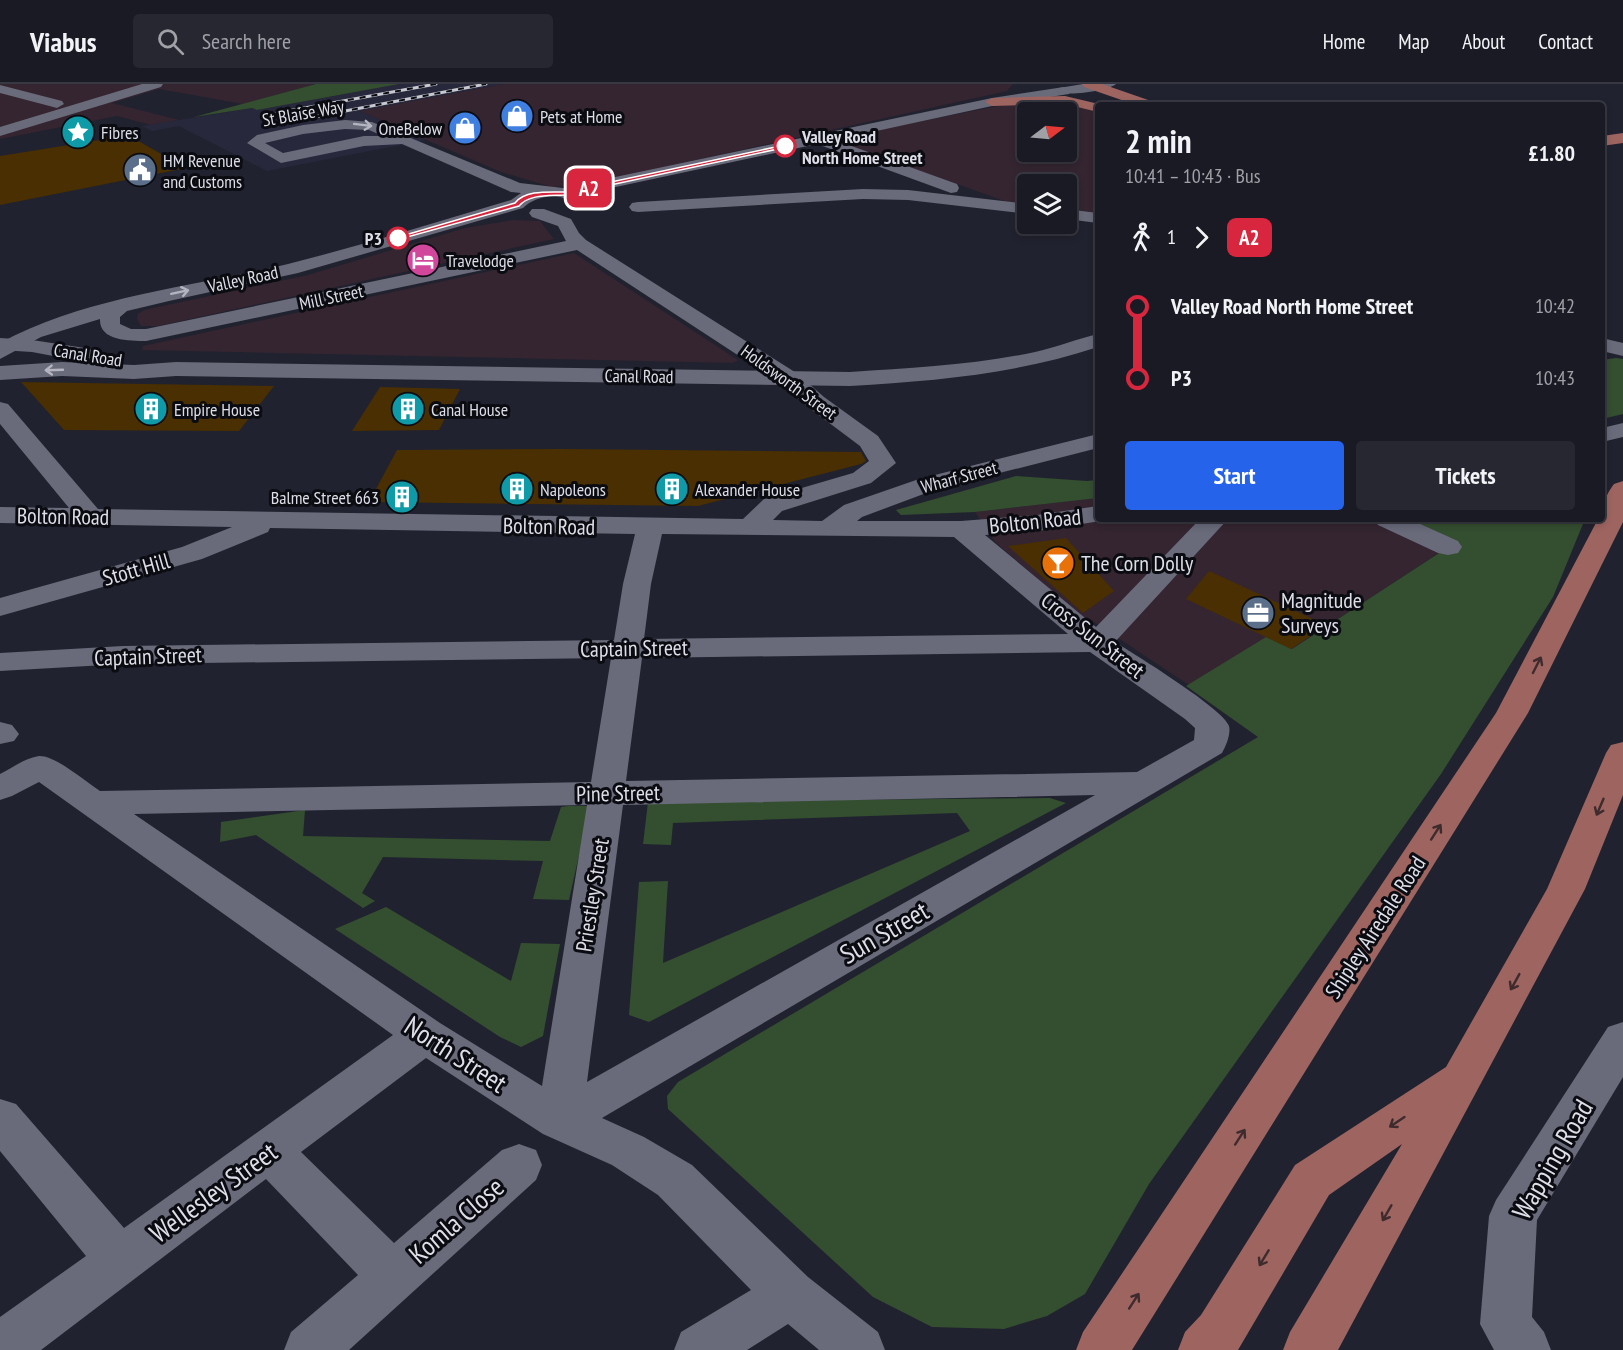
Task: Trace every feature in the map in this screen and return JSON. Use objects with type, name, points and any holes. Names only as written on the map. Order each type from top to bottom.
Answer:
[{"type":"main road","points":[[1053,86],[1095,102]]},
{"type":"main road","points":[[1091,86],[1119,102]]},
{"type":"main road","points":[[1091,86],[1140,102]]},
{"type":"main road","points":[[992,102],[1055,99],[1095,107]]},
{"type":"main road","points":[[1605,141],[1623,138]]},
{"type":"main road","points":[[1605,146],[1623,143]]},
{"type":"main road","name":"Shipley Airedale Road","points":[[1102,1350],[1512,713],[1612,517],[1623,489]]},
{"type":"main road","points":[[1309,1350],[1566,890],[1623,753]]},
{"type":"main road","points":[[1204,1350],[1219,1333],[1312,1180],[1463,1077]]},
{"type":"street","points":[[0,132],[154,85]]},
{"type":"street","points":[[524,204],[573,210],[613,184],[992,102],[1053,86],[1091,86]]},
{"type":"street","points":[[0,89],[57,104]]},
{"type":"street","points":[[0,102],[26,96]]},
{"type":"street","name":"St Blaise Way","points":[[402,140],[364,141],[281,158],[255,143],[262,138],[328,125],[351,123],[372,126],[402,140],[524,204]]},
{"type":"street","points":[[818,139],[948,186],[977,203]]},
{"type":"street","name":"Valley Road","points":[[4,346],[34,333],[123,305],[291,269],[402,236],[524,204],[533,195],[613,184]]},
{"type":"street","points":[[559,193],[573,210]]},
{"type":"street","points":[[638,207],[863,194],[908,195],[1017,208]]},
{"type":"street","name":"Holdsworth Street","points":[[573,210],[571,236],[580,244],[790,379],[816,402],[869,441],[883,463],[862,478],[773,505],[750,528]]},
{"type":"street","points":[[1077,215],[1095,218]]},
{"type":"street","name":"Mill Street","points":[[123,305],[110,315],[110,327],[118,332],[136,335],[176,330],[580,244]]},
{"type":"street","name":"Canal Road","points":[[0,373],[62,369],[134,372],[176,369],[849,379],[942,373],[1030,360],[1095,341]]},
{"type":"street","points":[[1605,345],[1623,350]]},
{"type":"street","name":"Canal Road","points":[[4,346],[176,369]]},
{"type":"street","points":[[0,409],[90,516]]},
{"type":"street","points":[[1605,434],[1623,430]]},
{"type":"street","name":"Wharf Street","points":[[828,529],[853,511],[928,483],[1095,442]]},
{"type":"street","name":"Bolton Road","points":[[0,515],[650,527],[961,529],[1037,523],[1095,514]]},
{"type":"street","name":"Stott Hill","points":[[0,607],[192,553],[269,521]]},
{"type":"street","points":[[1096,643],[1212,522]]},
{"type":"street","points":[[1394,522],[1448,547]]},
{"type":"street","name":"Priestley Street","points":[[559,1120],[628,648],[650,527]]},
{"type":"street","name":"Cross Sun Street","points":[[961,529],[1096,643],[1197,712],[1212,726],[1210,744]]},
{"type":"street","name":"Captain Street","points":[[0,662],[123,655],[1096,643]]},
{"type":"street","name":"Sun Street","points":[[559,1120],[1210,744]]},
{"type":"street","name":"North Street","points":[[0,788],[41,767],[425,1035],[559,1120],[628,1151],[675,1180],[790,1294],[859,1350]]},
{"type":"street","name":"Pine Street","points":[[93,803],[1144,783]]},
{"type":"street","name":"Wellesley Street","points":[[0,1349],[425,1035]]},
{"type":"street","name":"Wapping Road","points":[[1516,1337],[1513,1216],[1623,1039]]},
{"type":"street","points":[[0,1118],[120,1260]]},
{"type":"street","name":"Komla Close","points":[[269,1151],[393,1276]]},
{"type":"street","name":"Komla Close","points":[[310,1350],[519,1165]]},
{"type":"street","points":[[700,1350],[790,1294]]},
{"type":"shaded area","points":[[0,84],[316,84],[243,104],[159,89],[112,103],[179,120],[151,125],[117,116],[0,139]]},
{"type":"shaded area","points":[[399,84],[503,84],[360,111],[426,140],[267,171],[179,126],[152,131],[142,126],[253,108],[257,110]]},
{"type":"shaded area","points":[[503,84],[1013,84],[1007,91],[583,185],[552,187],[501,172],[359,111]]},
{"type":"shaded area","points":[[1017,104],[1017,162],[1077,162],[1077,106],[1095,110],[1095,213],[1077,210],[1077,174],[1017,174],[1017,204],[832,139],[1003,105]]},
{"type":"shaded area","points":[[513,220],[540,221],[554,239],[158,326],[141,326],[137,319],[138,314],[144,310],[308,275],[465,228]]},
{"type":"shaded area","points":[[574,253],[738,360],[733,363],[142,350],[143,346]]},
{"type":"shaded area","points":[[1095,498],[1095,522],[1412,522],[1457,541],[1213,701],[1091,620],[1082,618],[995,542],[975,512]]},
{"type":"green space","points":[[316,84],[399,84],[257,110],[252,108],[194,117]]},
{"type":"green space","points":[[1623,359],[1623,414],[1605,418],[1605,360]]},
{"type":"green space","points":[[1016,476],[1095,480],[1095,498],[975,512],[901,515],[896,510]]},
{"type":"green space","points":[[1412,522],[1584,522],[1553,597],[1441,774],[1149,1184],[1085,1294],[1047,1316],[1004,1329],[932,1327],[873,1297],[668,1109],[667,1096],[678,1082],[1258,737],[1186,686],[1266,637],[1292,649],[1456,542]]},
{"type":"green space","points":[[1050,798],[1066,803],[649,1022],[629,1015],[639,882],[668,881],[663,963],[970,831],[957,813],[673,823],[671,845],[643,844],[648,802]]},
{"type":"green space","points":[[590,806],[569,900],[533,899],[543,861],[383,857],[362,893],[375,901],[363,908],[256,835],[220,842],[221,822],[305,810],[303,836],[550,841],[561,807]]},
{"type":"green space","points":[[386,907],[511,981],[521,943],[560,944],[543,1036],[521,1047],[500,1037],[335,929]]},
{"type":"building","name":"HM Revenue and Customs","points":[[110,125],[186,168],[0,205],[0,156],[100,140]]},
{"type":"building","name":"Empire House","points":[[21,382],[274,386],[239,431],[64,430]]},
{"type":"building","name":"Canal House","points":[[380,387],[460,389],[439,430],[352,431]]},
{"type":"building","points":[[397,450],[861,452],[866,461],[698,506],[369,502]]},
{"type":"building","name":"The Corn Dolly","points":[[1066,538],[1114,591],[1083,613],[1008,546]]},
{"type":"building","name":"Magnitude Surveys","points":[[1209,571],[1326,625],[1291,649],[1186,599]]},
{"type":"railway","points":[[277,113],[436,84]]},
{"type":"railway","points":[[293,121],[486,84]]},
{"type":"bus line","name":"A2","points":[[398,238],[517,204],[533,195],[564,193],[613,184],[785,146]]},
{"type":"place","name":"Pets at Home","points":[[517,116]]},
{"type":"place","name":"OneBelow","points":[[465,128]]},
{"type":"place","name":"Fibres","points":[[78,132]]},
{"type":"place","name":"Valley Road North Home Street","points":[[785,146]]},
{"type":"place","name":"HM Revenue and Customs","points":[[140,170]]},
{"type":"place","name":"P3","points":[[398,238]]},
{"type":"place","name":"Travelodge","points":[[423,260]]},
{"type":"place","name":"Empire House","points":[[151,409]]},
{"type":"place","name":"Canal House","points":[[408,409]]},
{"type":"place","name":"Napoleons","points":[[517,489]]},
{"type":"place","name":"Alexander House","points":[[672,489]]},
{"type":"place","name":"Balme Street 663","points":[[402,497]]},
{"type":"place","name":"The Corn Dolly","points":[[1058,563]]},
{"type":"place","name":"Magnitude Surveys","points":[[1258,613]]}]
